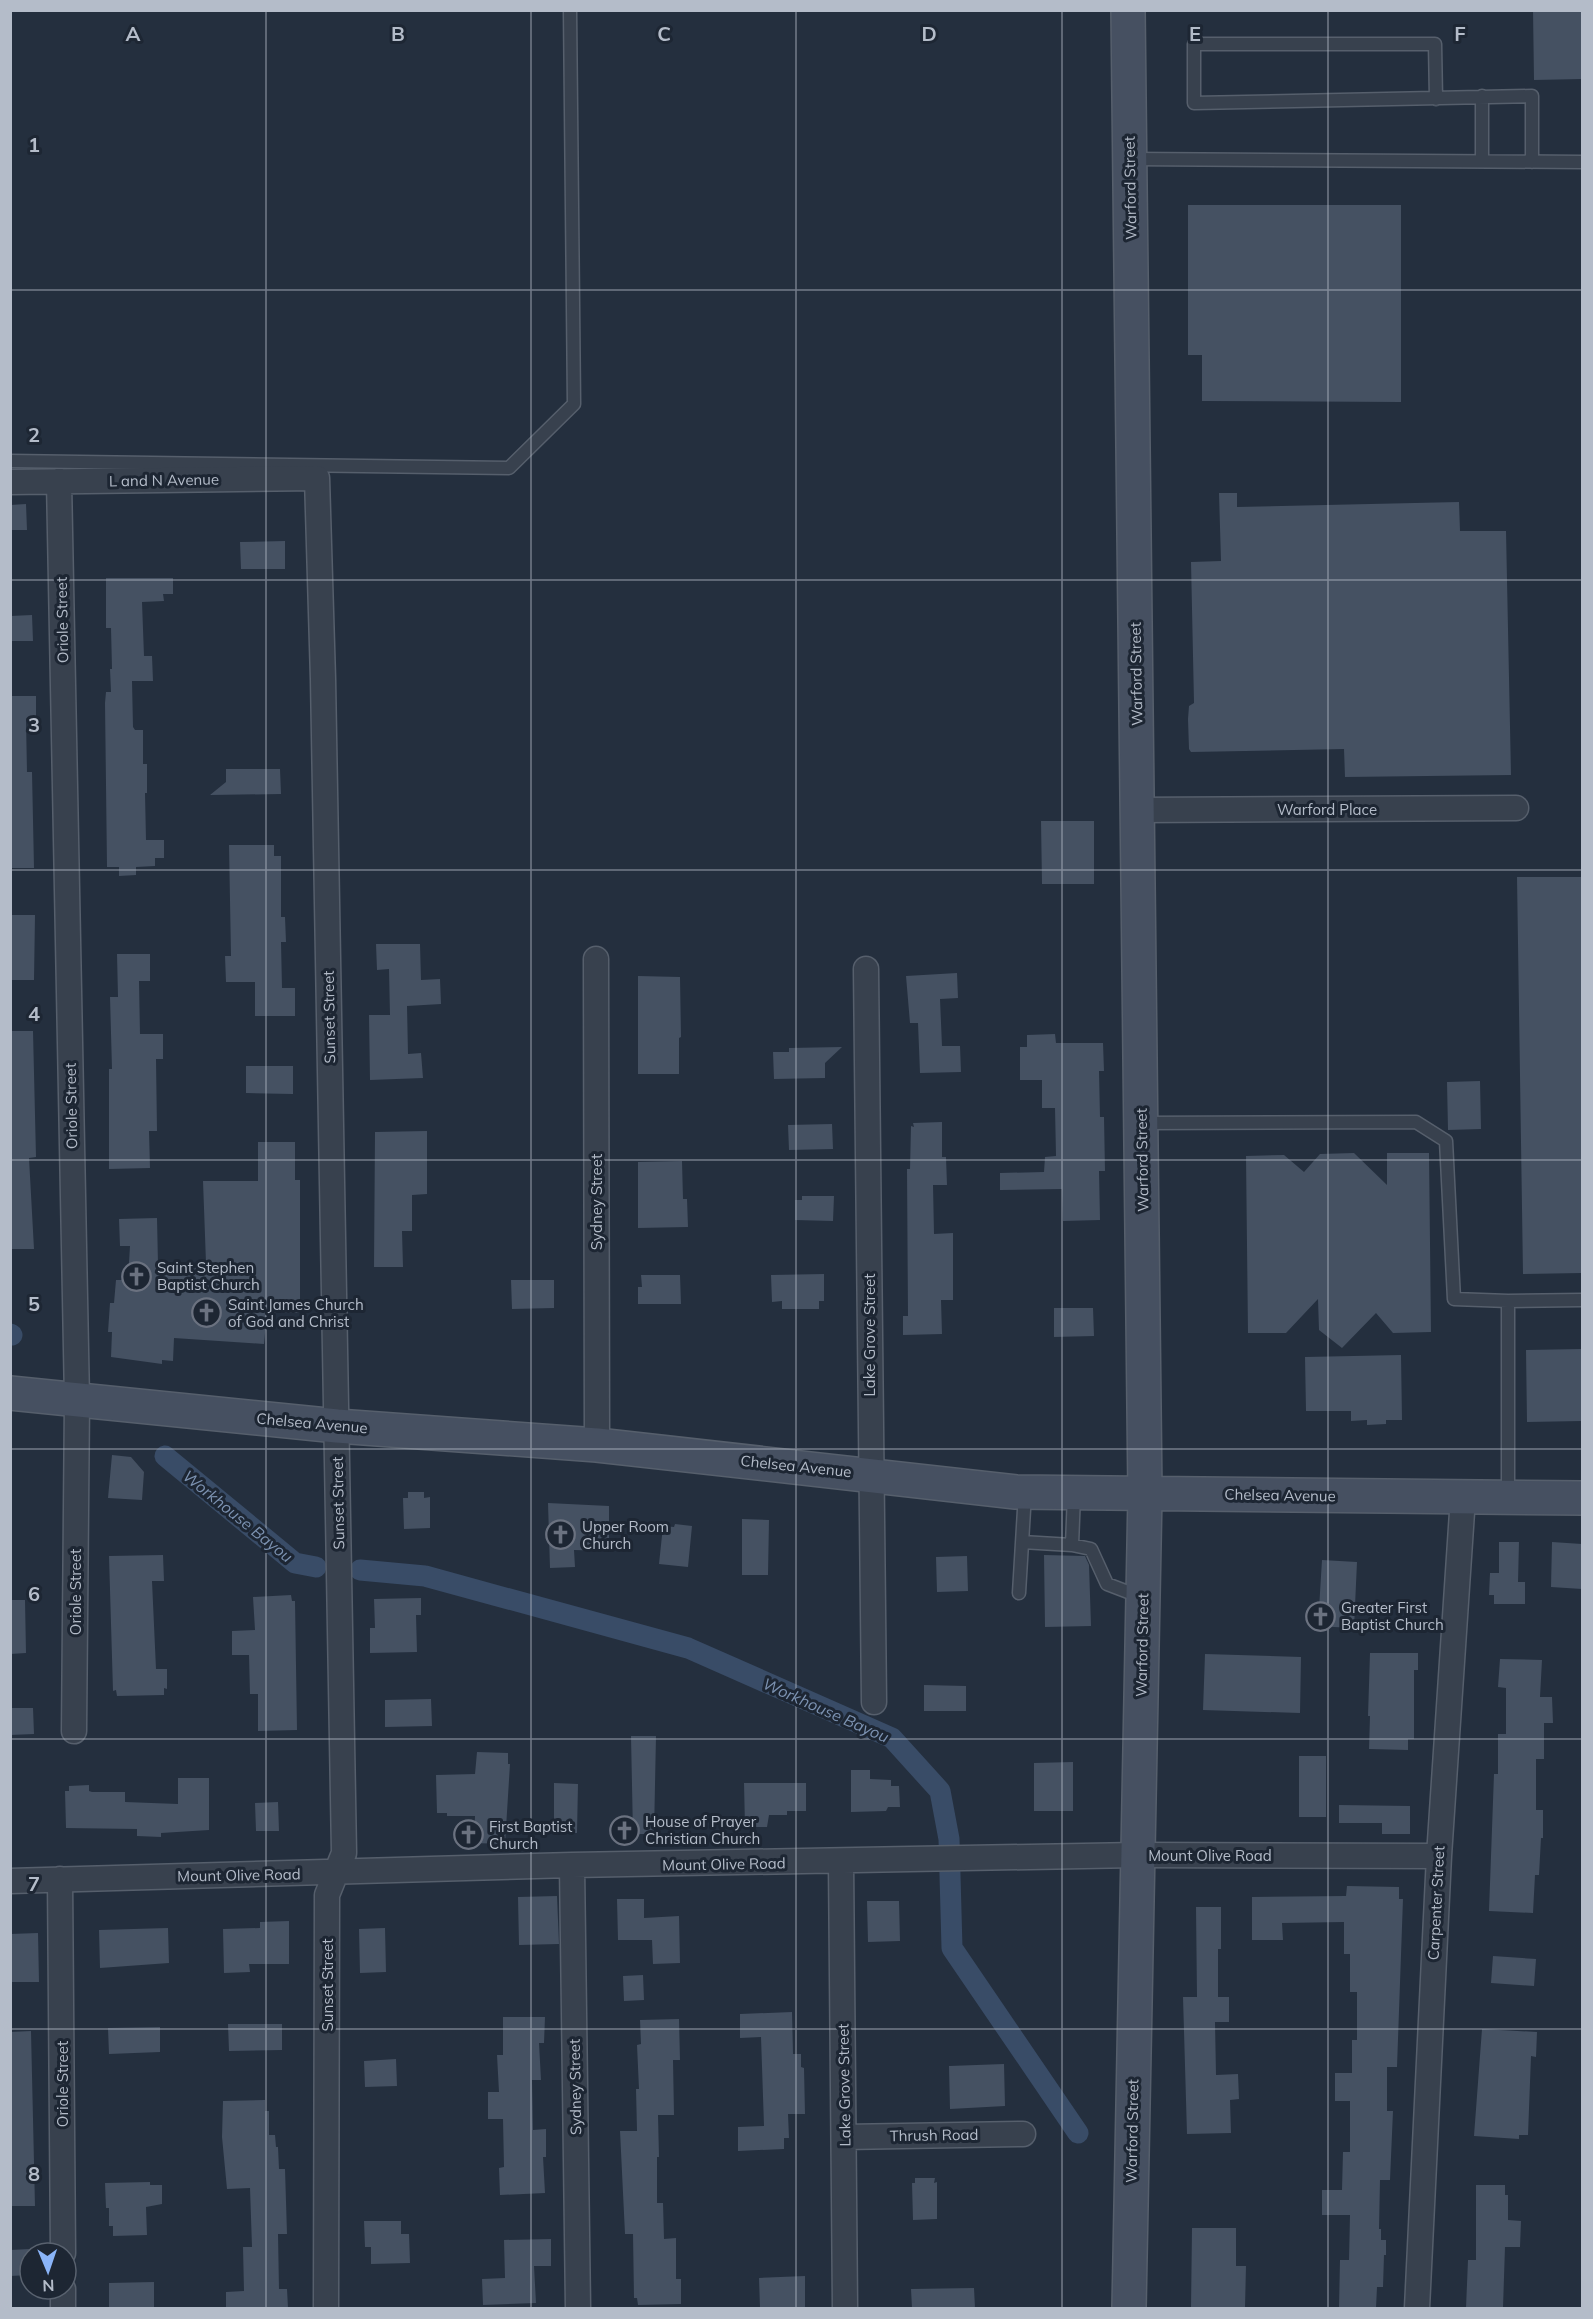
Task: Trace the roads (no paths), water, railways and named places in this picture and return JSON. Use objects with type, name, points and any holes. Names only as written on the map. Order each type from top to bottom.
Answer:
[{"type":"main road","name":"Warford Street","points":[[1128,10],[1145,1494],[1130,2308]]},
{"type":"main road","name":"Chelsea Avenue","points":[[10,1393],[337,1426],[597,1445],[1025,1492],[1582,1498]]},
{"type":"street","name":"L and N Avenue","points":[[10,482],[317,478]]},
{"type":"street","name":"Sunset Street","points":[[317,478],[323,691],[344,1853],[327,1896],[326,2308]]},
{"type":"street","name":"Oriole Street","points":[[59,481],[77,1400],[74,1731]]},
{"type":"street","name":"Warford Place","points":[[1138,810],[1515,808]]},
{"type":"street","name":"Sydney Street","points":[[596,959],[597,1445]]},
{"type":"street","name":"Lake Grove Street","points":[[866,969],[874,1702]]},
{"type":"street","name":"Carpenter Street","points":[[1417,2308],[1438,1856],[1462,1497]]},
{"type":"street","name":"Mount Olive Road","points":[[10,1881],[572,1865],[1137,1855],[1438,1856]]},
{"type":"street","name":"Lake Grove Street","points":[[841,1862],[845,2308]]},
{"type":"street","name":"Sydney Street","points":[[572,1865],[578,2308]]},
{"type":"street","name":"Oriole Street","points":[[60,1880],[63,2241]]},
{"type":"street","name":"Thrush Road","points":[[844,2137],[1023,2134]]},
{"type":"lane","points":[[10,461],[509,468],[574,404],[570,10]]},
{"type":"lane","points":[[1436,99],[1435,44],[1194,45],[1194,103],[1436,99],[1482,96],[1532,96],[1532,162]]},
{"type":"lane","points":[[1482,96],[1482,162]]},
{"type":"lane","points":[[1130,159],[1582,162]]},
{"type":"lane","points":[[1141,1124],[1416,1122],[1446,1141],[1454,1299],[1582,1300]]},
{"type":"lane","points":[[1508,1301],[1508,1497]]},
{"type":"lane","points":[[1019,1593],[1025,1492]]},
{"type":"lane","points":[[1072,1545],[1074,1493]]},
{"type":"lane","points":[[1022,1542],[1072,1545],[1091,1549],[1107,1584],[1143,1598]]},
{"type":"waterway","name":"Workhouse Bayou","points":[[165,1456],[295,1563],[316,1567]]},
{"type":"waterway","name":"Workhouse Bayou","points":[[360,1570],[425,1576],[688,1648],[892,1738],[940,1791],[949,1839],[952,1948],[1078,2133]]},
{"type":"place","name":"Saint Stephen Baptist Church","points":[[136,1276]]},
{"type":"place","name":"Saint James Church of God and Christ","points":[[207,1313]]},
{"type":"place","name":"Upper Room Church","points":[[561,1535]]},
{"type":"place","name":"Greater First Baptist Church","points":[[1320,1616]]},
{"type":"place","name":"House of Prayer Christian Church","points":[[624,1830]]},
{"type":"place","name":"First Baptist Church","points":[[468,1835]]}]
